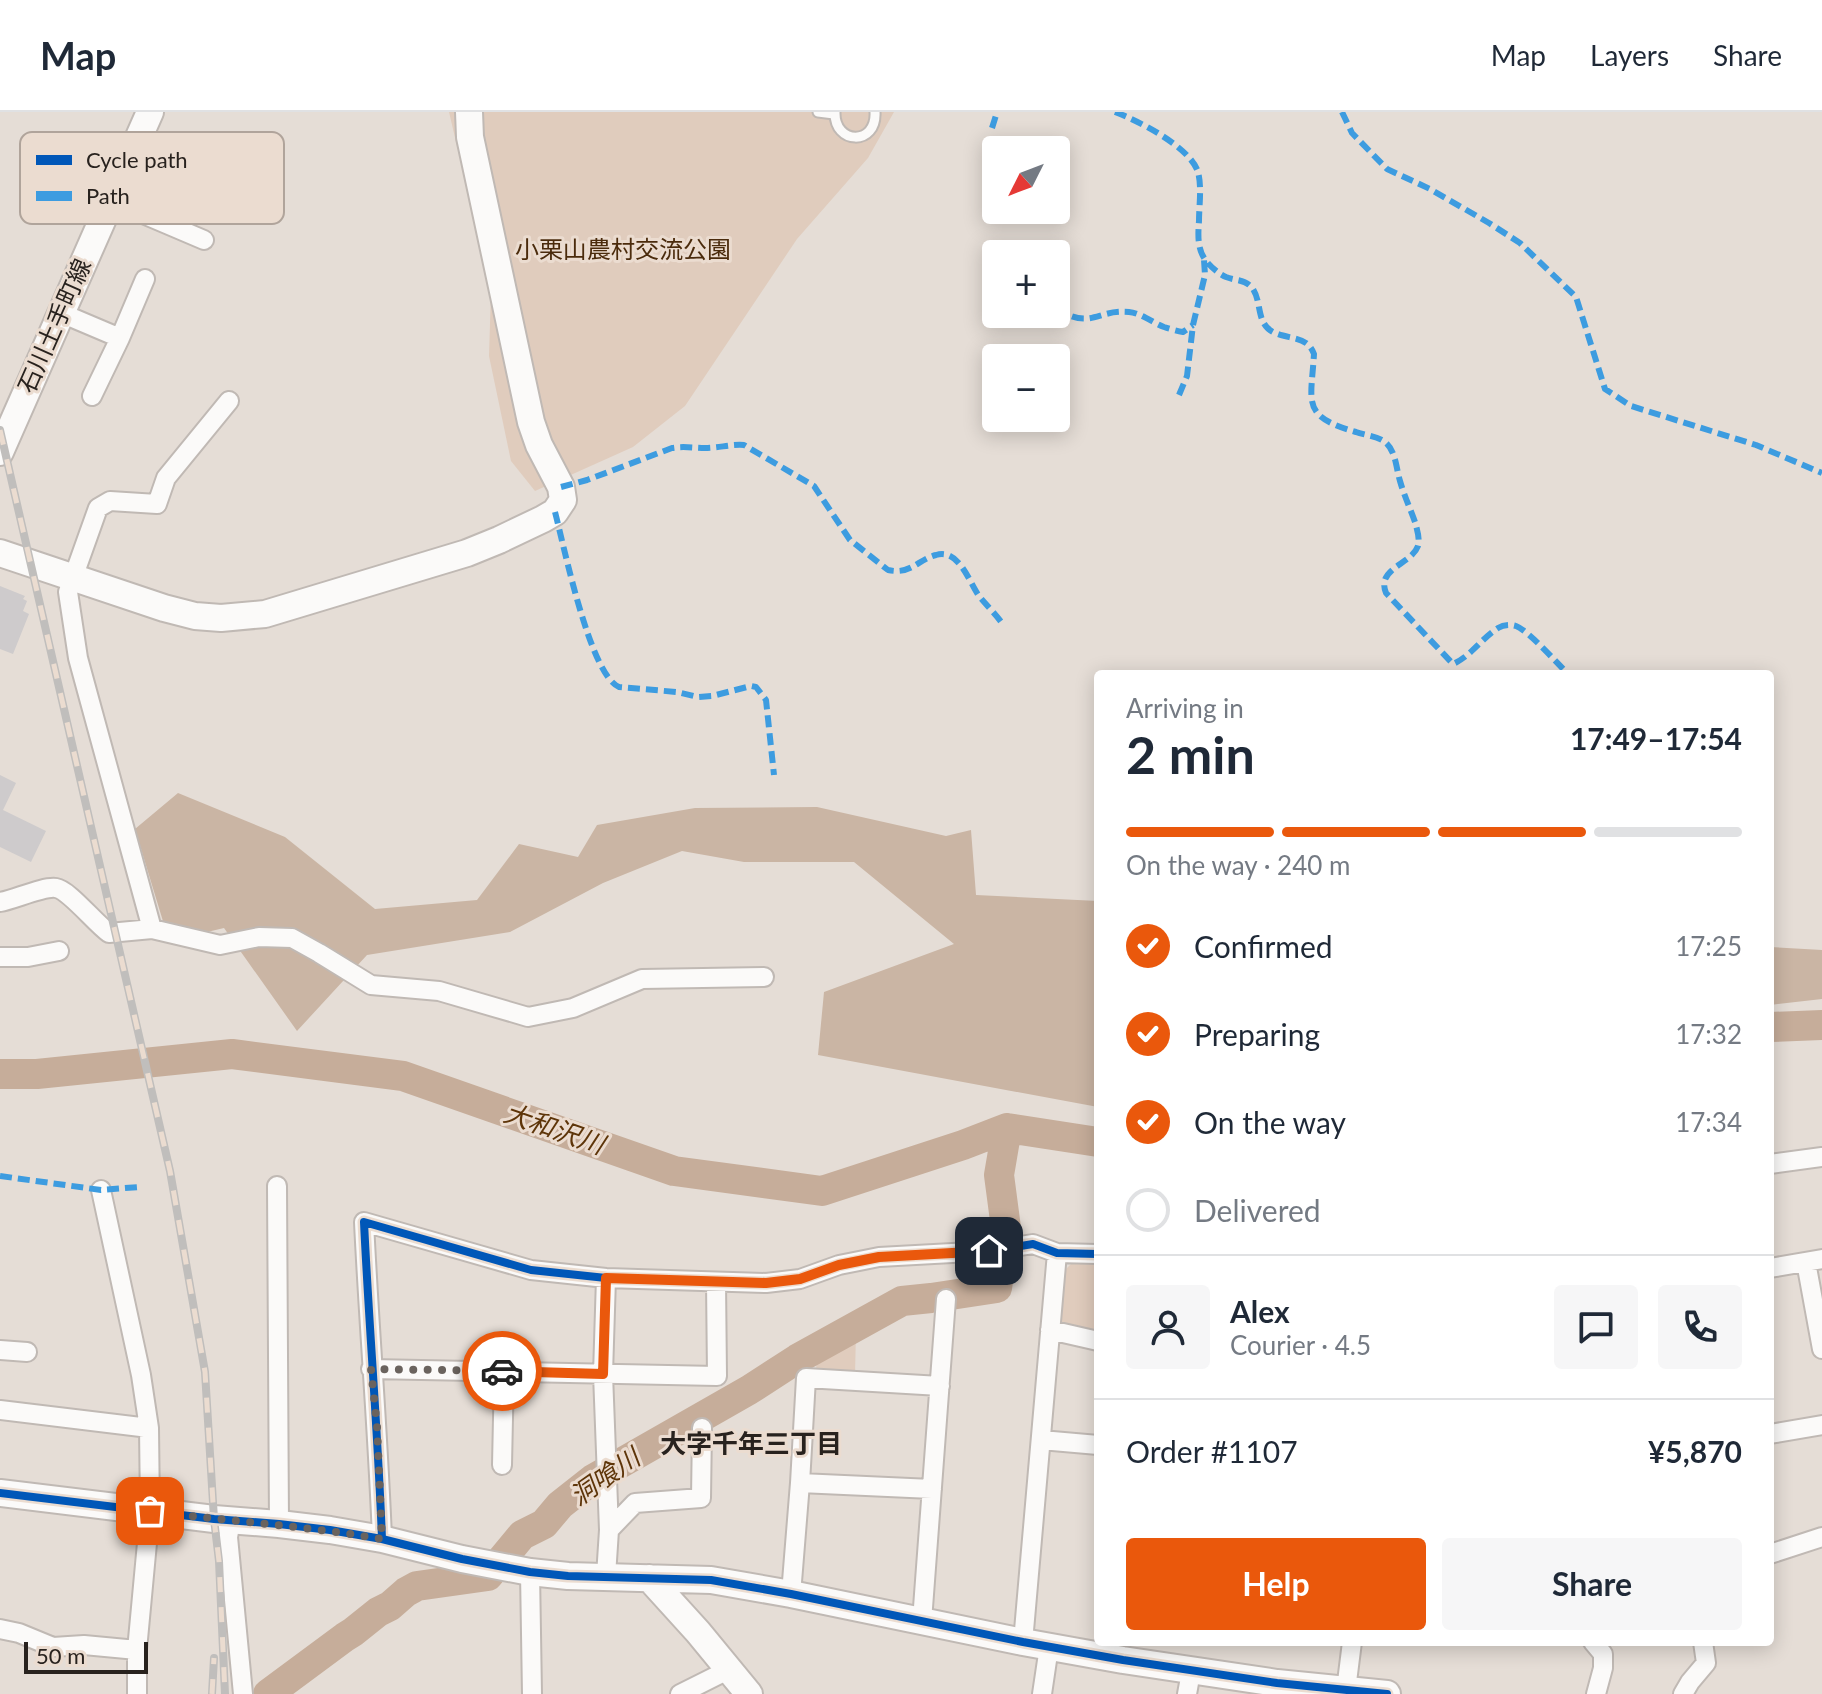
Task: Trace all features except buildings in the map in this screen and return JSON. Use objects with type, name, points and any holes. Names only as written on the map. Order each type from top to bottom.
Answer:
[{"type":"street","name":"石川土手町線","points":[[141,132],[150,112]]},
{"type":"street","points":[[0,553],[164,608],[195,616],[243,617],[265,614],[467,553],[555,512],[563,500],[561,487],[531,422],[470,137],[469,112]]},
{"type":"street","name":"石川土手町線","points":[[0,452],[100,224]]},
{"type":"street","points":[[166,224],[204,240]]},
{"type":"street","points":[[92,396],[145,279]]},
{"type":"street","points":[[61,313],[120,338]]},
{"type":"street","points":[[152,929],[78,658],[68,592],[98,508],[110,501],[157,504],[166,478],[229,401]]},
{"type":"street","points":[[0,902],[56,888],[65,892],[109,933],[152,929],[220,945],[259,937],[292,938],[371,985],[439,991],[528,1017],[573,1008],[642,979],[764,977]]},
{"type":"street","points":[[0,957],[28,957],[59,951]]},
{"type":"street","points":[[1774,1163],[1822,1157]]},
{"type":"street","points":[[277,1186],[279,1524]]},
{"type":"street","points":[[101,1190],[141,1375],[149,1428],[150,1511],[137,1650],[137,1694]]},
{"type":"street","points":[[382,1539],[364,1222],[531,1270],[606,1278],[766,1283],[800,1279],[839,1265],[879,1257],[989,1251],[1033,1244],[1057,1253],[1094,1254]]},
{"type":"street","points":[[1042,1694],[1036,1644],[1041,1440],[1057,1253]]},
{"type":"street","points":[[1774,1267],[1814,1261],[1822,1349]]},
{"type":"street","points":[[606,1278],[603,1374],[609,1530],[606,1576]]},
{"type":"street","points":[[371,1369],[717,1376],[716,1282]]},
{"type":"street","points":[[922,1621],[946,1299]]},
{"type":"street","points":[[1050,1330],[1094,1340]]},
{"type":"street","points":[[0,1350],[27,1352]]},
{"type":"street","points":[[502,1465],[504,1371]]},
{"type":"street","points":[[791,1594],[806,1378],[940,1386]]},
{"type":"street","points":[[0,1410],[149,1428]]},
{"type":"street","points":[[1774,1433],[1822,1425]]},
{"type":"street","points":[[609,1530],[635,1503],[701,1498],[702,1428]]},
{"type":"street","points":[[1041,1440],[1094,1445]]},
{"type":"street","points":[[800,1483],[932,1489]]},
{"type":"street","points":[[0,1493],[279,1524],[382,1539],[530,1572],[711,1580],[1036,1644],[1124,1651],[1189,1683],[1387,1694]]},
{"type":"street","points":[[231,1521],[228,1537],[243,1694]]},
{"type":"street","points":[[1774,1553],[1822,1537]]},
{"type":"street","points":[[530,1572],[532,1694]]},
{"type":"street","points":[[649,1578],[749,1694]]},
{"type":"street","points":[[0,1629],[53,1647],[84,1645],[137,1650]]},
{"type":"street","points":[[1346,1690],[1352,1646]]},
{"type":"street","points":[[1596,1646],[1603,1654],[1603,1668],[1596,1694]]},
{"type":"street","points":[[1683,1694],[1706,1663],[1704,1646]]},
{"type":"street","points":[[680,1694],[728,1670]]},
{"type":"lane","points":[[818,112],[835,113],[839,130],[855,137],[870,131],[875,124],[875,112]]},
{"type":"green space","name":"小栗山農村交流公園","points":[[449,112],[894,112],[868,158],[797,239],[685,406],[633,447],[535,491],[511,461],[489,356],[491,291]]},
{"type":"green space","points":[[1071,1264],[1094,1264],[1094,1335],[1065,1328],[1056,1319],[1061,1274]]},
{"type":"green space","points":[[856,1333],[855,1374],[816,1372],[817,1352]]},
{"type":"shaded area","points":[[178,793],[285,837],[375,909],[477,900],[519,844],[578,857],[597,825],[695,808],[817,807],[946,836],[971,830],[976,895],[1094,901],[1094,1106],[818,1055],[824,992],[954,944],[854,862],[744,862],[682,851],[603,883],[510,932],[367,955],[297,1031],[224,928],[169,941],[135,829]]},
{"type":"shaded area","points":[[1774,947],[1822,950],[1822,999],[1774,1005]]},
{"type":"waterway","name":"大和沢川","points":[[1774,1027],[1822,1025]]},
{"type":"waterway","name":"大和沢川","points":[[0,1074],[37,1074],[232,1054],[403,1076],[674,1171],[822,1191],[1007,1128],[1094,1141]]},
{"type":"waterway","name":"洞喰川","points":[[268,1694],[417,1586],[488,1576],[522,1535],[544,1524],[560,1505],[593,1479],[797,1359],[902,1301],[997,1288],[1006,1228],[999,1175],[1007,1128]]},
{"type":"railway","points":[[0,430],[170,1171],[205,1372],[225,1694]]},
{"type":"railway","points":[[212,1694],[214,1658]]},
{"type":"marked path","points":[[992,128],[997,112]]},
{"type":"marked path","points":[[1115,112],[1175,144],[1193,163],[1199,178],[1198,237],[1204,257],[1221,274],[1244,282],[1253,289],[1268,328],[1302,341],[1311,348],[1314,354],[1311,396],[1318,413],[1338,426],[1382,440],[1389,446],[1419,540],[1409,558],[1386,578],[1386,593],[1453,664],[1498,628],[1511,625],[1528,634],[1564,670]]},
{"type":"marked path","points":[[1342,112],[1352,133],[1387,169],[1430,189],[1520,243],[1576,297],[1605,389],[1631,406],[1756,445],[1822,473]]},
{"type":"marked path","points":[[1179,395],[1187,376],[1193,325],[1205,275],[1204,260]]},
{"type":"marked path","points":[[1070,316],[1086,319],[1118,312],[1133,313],[1183,332],[1193,325]]},
{"type":"marked path","points":[[561,487],[672,448],[744,445],[814,486],[850,540],[888,570],[908,569],[936,555],[951,556],[1004,626]]},
{"type":"marked path","points":[[555,512],[588,635],[608,677],[619,687],[698,697],[756,687],[766,700],[774,775]]},
{"type":"marked path","points":[[0,1176],[101,1190],[139,1187]]},
{"type":"cycle path","points":[[382,1539],[364,1222],[531,1270],[606,1278],[766,1283],[800,1279],[839,1265],[879,1257],[989,1251],[1033,1244],[1057,1253],[1094,1254]]},
{"type":"cycle path","points":[[0,1493],[330,1530],[530,1572],[711,1580],[1123,1660],[1277,1683],[1387,1694]]},
{"type":"way so far","points":[[150,1511],[330,1530],[382,1539],[371,1369],[502,1371]]},
{"type":"district","name":"大字千年三丁目","points":[[751,1444]]},
{"type":"route","points":[[502,1371],[603,1374],[606,1278],[766,1283],[800,1279],[839,1265],[879,1257],[989,1251]]}]
